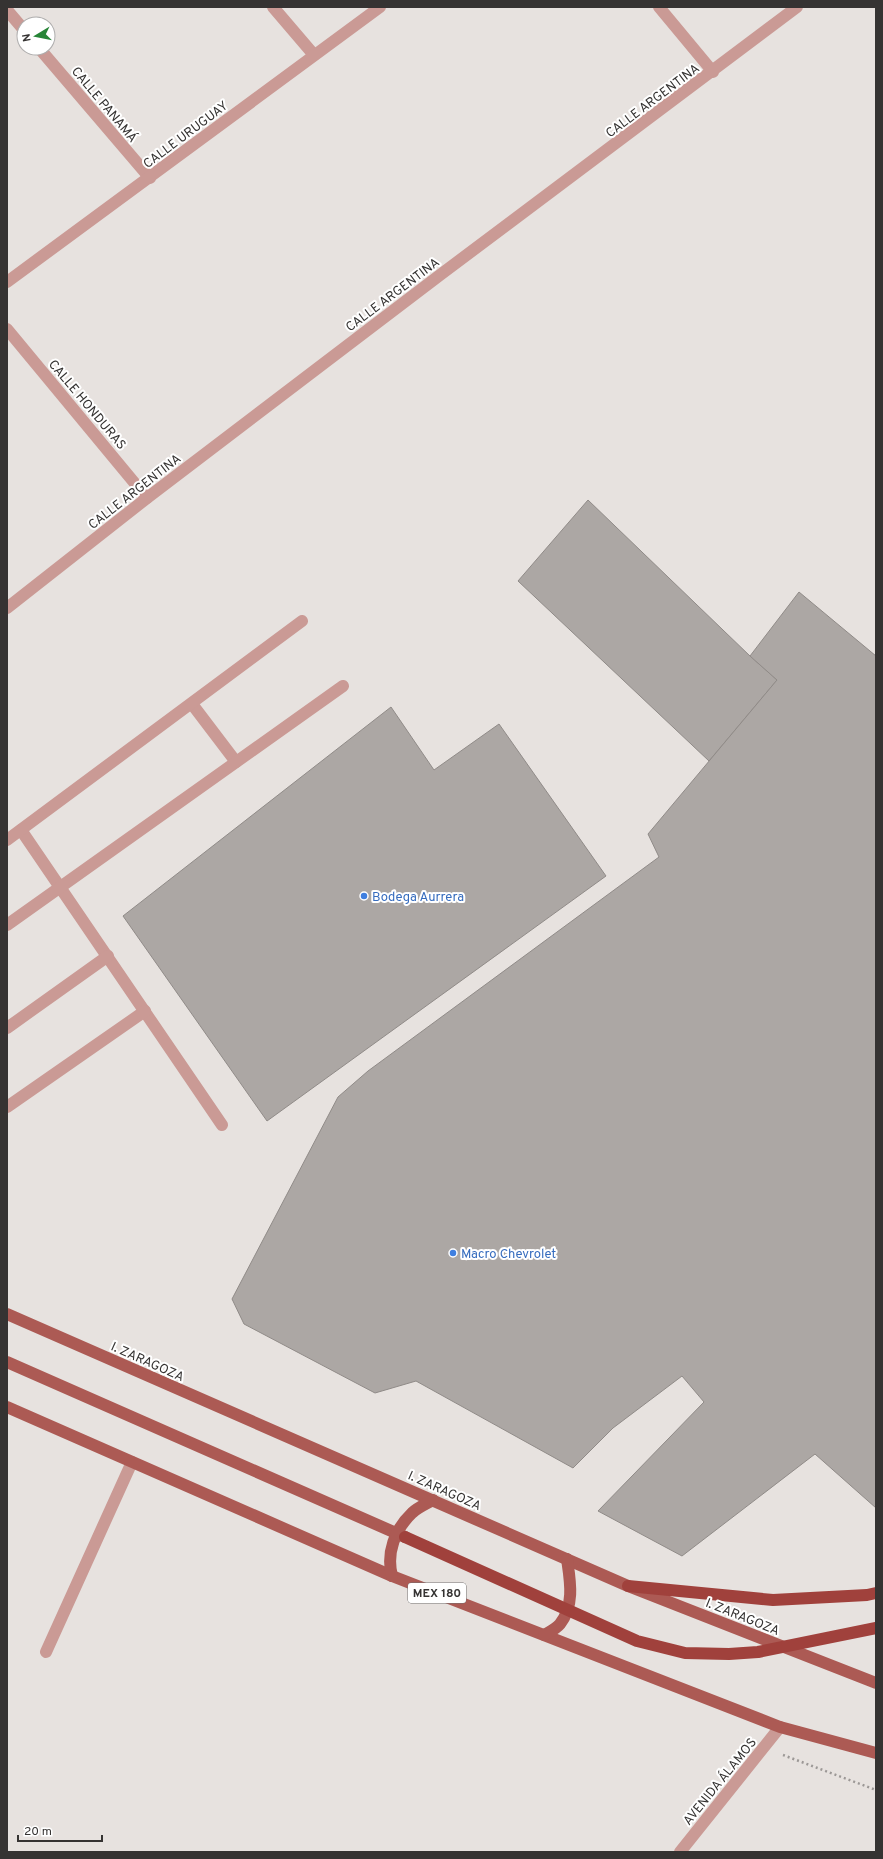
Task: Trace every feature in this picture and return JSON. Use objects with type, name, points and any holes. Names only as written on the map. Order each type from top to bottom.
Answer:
[{"type":"highway","points":[[405,1537],[637,1641],[685,1653],[729,1654],[758,1652],[876,1628]]},
{"type":"highway","points":[[628,1586],[773,1600],[867,1595],[876,1593]]},
{"type":"main road","name":"I. ZARAGOZA","points":[[7,1314],[628,1586],[876,1683]]},
{"type":"main road","points":[[7,1362],[405,1537]]},
{"type":"main road","name":"MEX 180","points":[[7,1407],[392,1576],[780,1727],[876,1753]]},
{"type":"main road","points":[[392,1576],[390,1567],[393,1540],[412,1512],[433,1500]]},
{"type":"main road","points":[[544,1635],[559,1625],[565,1615],[570,1600],[567,1559]]},
{"type":"street","points":[[273,7],[314,55]]},
{"type":"street","name":"CALLE URUGUAY","points":[[7,282],[380,7]]},
{"type":"street","points":[[659,7],[713,72]]},
{"type":"street","name":"CALLE ARGENTINA","points":[[7,608],[147,498],[440,275],[798,7]]},
{"type":"street","points":[[7,10],[16,21]]},
{"type":"street","name":"CALLE PANAMÁ","points":[[46,56],[150,178]]},
{"type":"street","name":"CALLE HONDURAS","points":[[7,329],[147,498]]},
{"type":"street","points":[[7,840],[302,621]]},
{"type":"street","points":[[7,925],[343,686]]},
{"type":"street","points":[[192,704],[236,762]]},
{"type":"street","points":[[21,830],[146,1011],[222,1125]]},
{"type":"street","points":[[7,1028],[108,956]]},
{"type":"street","points":[[7,1107],[146,1011]]},
{"type":"street","points":[[46,1652],[132,1462]]},
{"type":"street","name":"AVENIDA ÁLAMOS","points":[[680,1852],[780,1727]]},
{"type":"path","points":[[764,1748],[876,1790]]},
{"type":"building","points":[[588,500],[750,656],[777,680],[709,761],[518,581]]},
{"type":"building","points":[[799,592],[876,656],[876,1508],[815,1454],[682,1556],[598,1511],[704,1402],[682,1376],[613,1428],[573,1468],[416,1381],[375,1393],[244,1324],[232,1299],[338,1097],[368,1071],[659,857],[648,834],[777,680],[750,656]]},
{"type":"building","name":"Bodega Aurrera","points":[[391,707],[434,770],[499,724],[606,876],[267,1121],[123,916]]},
{"type":"place","name":"Bodega Aurrera","points":[[364,896]]},
{"type":"place","name":"Macro Chevrolet","points":[[453,1253]]}]
